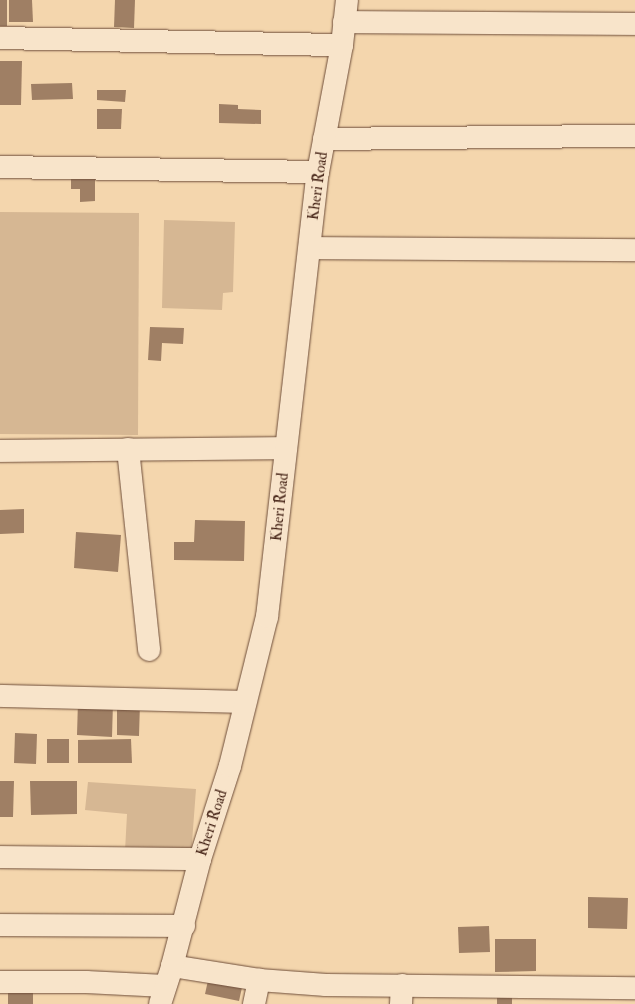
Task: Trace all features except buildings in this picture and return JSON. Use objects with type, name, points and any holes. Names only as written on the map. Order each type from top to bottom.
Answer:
[{"type":"street","name":"Kheri Road","points":[[166,985],[184,926],[200,859],[230,766],[267,617],[318,172],[342,45],[347,0]]},
{"type":"street","points":[[344,22],[635,24]]},
{"type":"street","points":[[0,38],[342,45]]},
{"type":"street","points":[[324,139],[635,136]]},
{"type":"street","points":[[0,167],[318,172]]},
{"type":"street","points":[[310,248],[635,250]]},
{"type":"street","points":[[0,451],[286,448]]},
{"type":"street","points":[[128,449],[150,650]]},
{"type":"street","points":[[0,696],[245,702]]},
{"type":"street","points":[[0,857],[200,859]]},
{"type":"street","points":[[0,925],[184,926]]},
{"type":"street","points":[[254,1004],[259,980]]},
{"type":"street","points":[[0,982],[86,982],[166,985],[259,980],[326,994],[629,993]]},
{"type":"shaded area","points":[[0,212],[139,213],[138,435],[0,434]]},
{"type":"shaded area","points":[[164,220],[235,222],[233,292],[223,293],[222,310],[162,308]]},
{"type":"shaded area","points":[[88,782],[196,789],[191,856],[125,851],[127,814],[85,810]]}]
